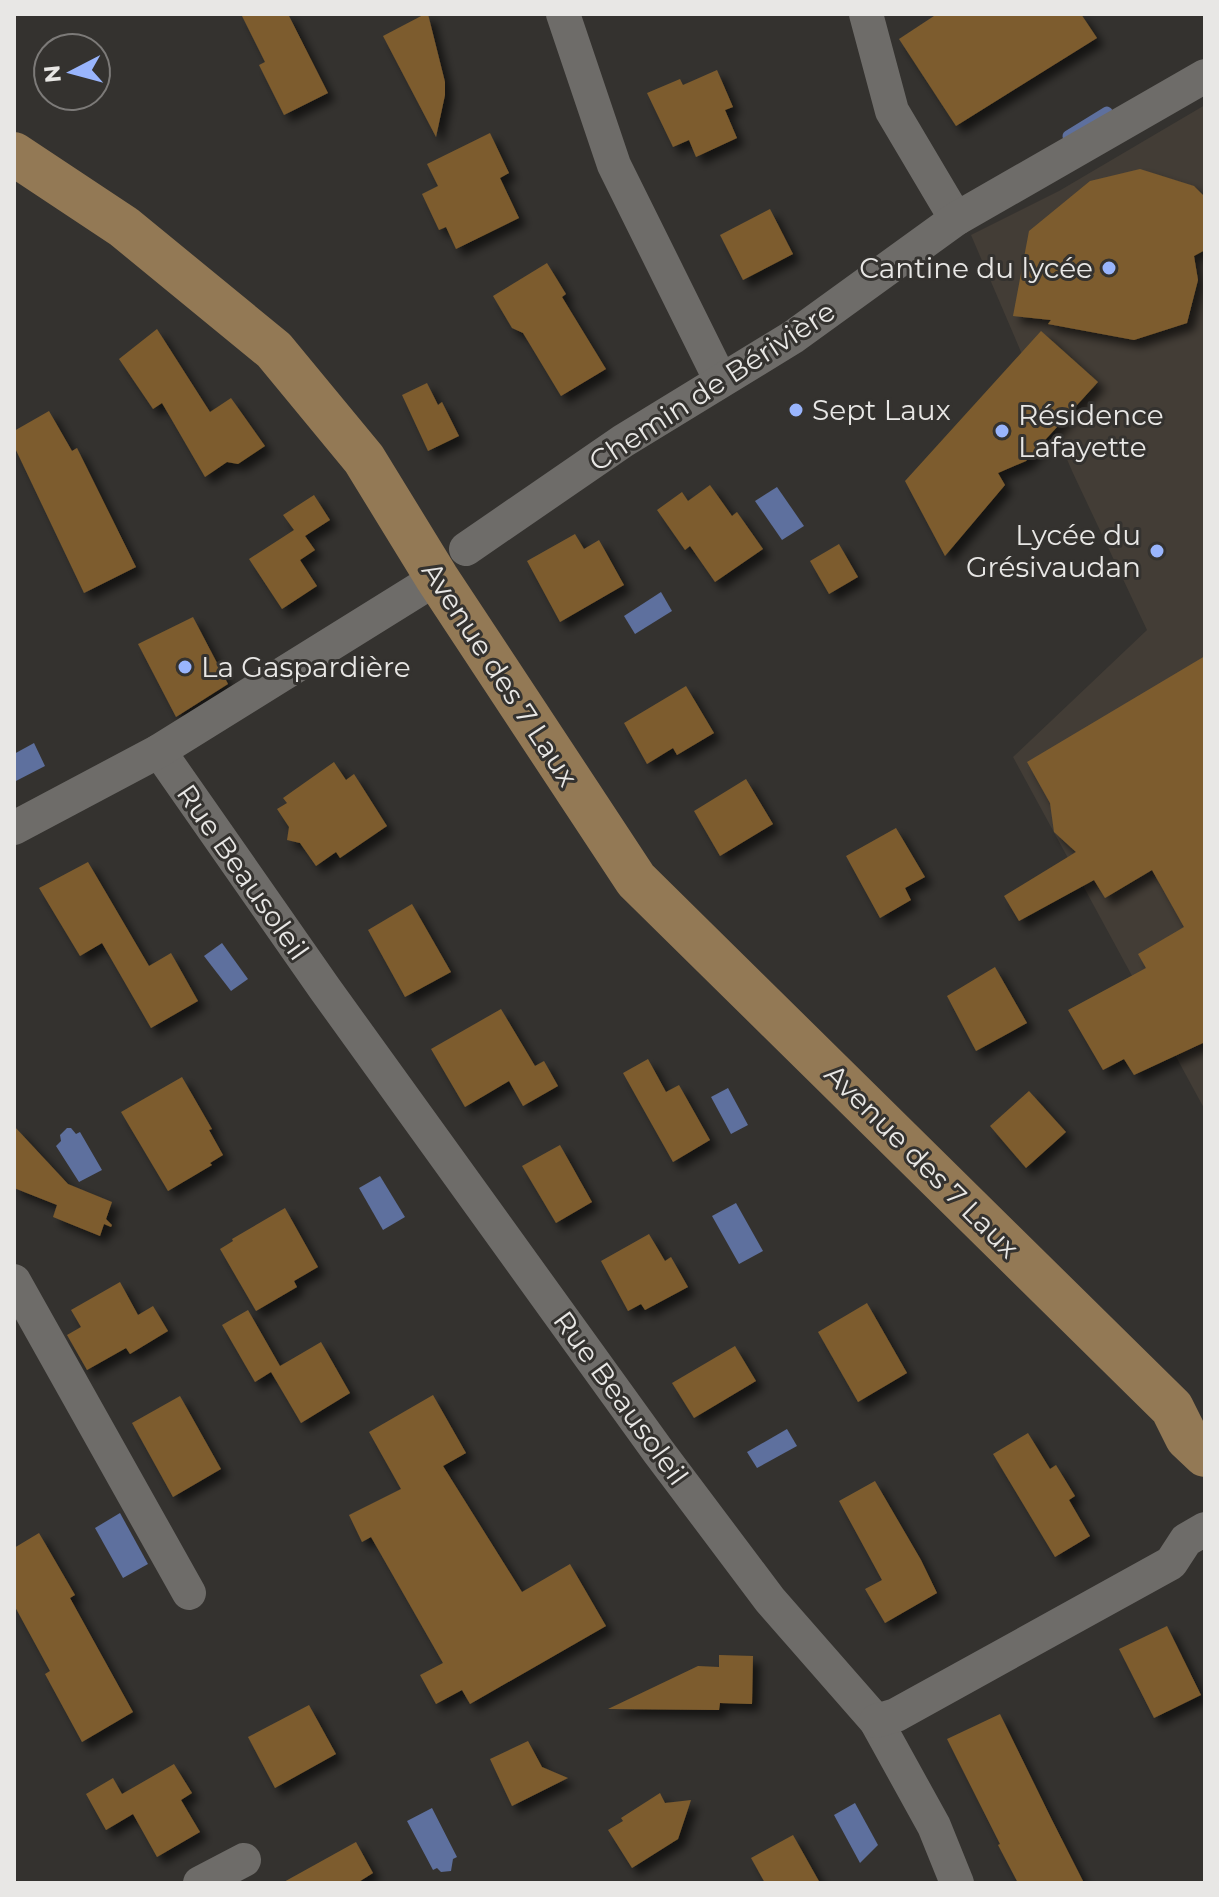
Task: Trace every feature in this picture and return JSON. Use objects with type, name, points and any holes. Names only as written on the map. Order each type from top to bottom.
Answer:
[{"type":"main road","name":"Avenue des 7 Laux","points":[[14,154],[124,227],[274,350],[451,564],[636,880],[1188,1417],[1187,1438],[1205,1455]]},
{"type":"street","points":[[563,14],[614,165],[720,379]]},
{"type":"street","points":[[866,14],[892,111],[956,219]]},
{"type":"street","name":"Chemin de Bérivière","points":[[14,828],[159,751],[451,564],[623,441],[793,337],[956,219],[1205,76]]},
{"type":"street","name":"Rue Beausoleil","points":[[159,751],[325,989],[658,1451],[770,1600],[876,1721],[934,1826],[957,1883]]},
{"type":"street","points":[[14,1281],[189,1593]]},
{"type":"street","points":[[876,1721],[909,1708],[1171,1563],[1186,1540],[1205,1529]]},
{"type":"street","points":[[200,1883],[239,1870]]},
{"type":"shaded area","name":"Lycée du Grésivaudan","points":[[1205,105],[1205,1110],[1013,757],[1147,630],[1072,471],[971,235],[1059,191]]},
{"type":"water","points":[[777,487],[804,526],[782,540],[755,501]]},
{"type":"water","points":[[661,592],[672,611],[635,634],[624,616]]},
{"type":"water","points":[[34,743],[45,766],[14,782],[14,754]]},
{"type":"water","points":[[222,943],[248,979],[231,991],[204,956]]},
{"type":"water","points":[[728,1088],[748,1125],[731,1134],[711,1097]]},
{"type":"water","points":[[67,1128],[76,1134],[80,1132],[102,1170],[79,1182],[56,1146]]},
{"type":"water","points":[[380,1176],[405,1217],[383,1230],[359,1188]]},
{"type":"water","points":[[736,1203],[763,1251],[739,1264],[712,1216]]},
{"type":"water","points":[[787,1429],[797,1446],[757,1468],[747,1452]]},
{"type":"water","points":[[120,1513],[148,1564],[123,1578],[95,1528]]},
{"type":"water","points":[[855,1803],[878,1845],[860,1863],[834,1815]]},
{"type":"water","points":[[432,1808],[457,1857],[453,1859],[451,1871],[433,1870],[407,1821]]},
{"type":"building","points":[[241,14],[288,14],[328,93],[284,115],[259,65],[265,62]]},
{"type":"building","points":[[428,14],[445,82],[436,137],[383,36]]},
{"type":"building","points":[[937,14],[1081,14],[1097,38],[956,126],[899,39]]},
{"type":"building","points":[[717,70],[733,107],[725,110],[737,138],[696,157],[689,140],[673,147],[647,93],[680,79],[683,85]]},
{"type":"building","points":[[490,133],[509,173],[500,178],[519,218],[456,249],[446,227],[439,230],[422,194],[438,186],[427,164]]},
{"type":"building","name":"Cantine du lycée","points":[[1140,169],[1194,186],[1205,197],[1205,250],[1194,256],[1198,280],[1187,323],[1134,340],[1048,324],[1051,320],[1013,316],[1029,231],[1090,181]]},
{"type":"building","points":[[770,209],[793,254],[743,280],[720,235]]},
{"type":"building","points":[[547,263],[566,294],[562,297],[606,369],[561,396],[523,333],[512,328],[493,296]]},
{"type":"building","points":[[157,329],[210,412],[231,398],[265,446],[238,464],[227,462],[205,477],[162,403],[153,409],[119,359]]},
{"type":"building","name":"Résidence Lafayette","points":[[1041,331],[1098,382],[1026,461],[998,473],[1005,485],[945,556],[905,481]]},
{"type":"building","points":[[427,383],[438,405],[442,402],[459,436],[428,451],[402,395]]},
{"type":"building","points":[[49,411],[72,451],[77,448],[136,567],[84,593],[14,446],[14,431]]},
{"type":"building","points":[[710,485],[732,516],[737,512],[763,549],[715,582],[690,546],[685,550],[657,510],[682,492],[688,501]]},
{"type":"building","points":[[314,495],[330,520],[305,536],[315,550],[300,560],[317,586],[282,609],[249,559],[294,530],[283,515]]},
{"type":"building","points":[[575,534],[584,549],[599,540],[624,585],[560,622],[527,561]]},
{"type":"building","points":[[839,544],[858,577],[829,594],[810,561]]},
{"type":"building","name":"La Gaspardière","points":[[193,617],[228,684],[176,717],[138,644]]},
{"type":"building","points":[[1205,656],[1205,1042],[1134,1075],[1124,1059],[1103,1070],[1068,1010],[1146,968],[1138,954],[1184,927],[1152,870],[1105,898],[1094,880],[1019,921],[1004,896],[1076,852],[1054,832],[1050,803],[1027,762]]},
{"type":"building","points":[[686,686],[714,733],[677,755],[673,748],[647,764],[624,723]]},
{"type":"building","points":[[334,762],[346,780],[354,774],[387,826],[340,858],[336,852],[316,866],[300,843],[287,840],[289,827],[277,809],[287,803],[283,798]]},
{"type":"building","points":[[746,779],[773,824],[720,856],[694,811]]},
{"type":"building","points":[[896,828],[925,877],[905,888],[911,900],[880,918],[846,856]]},
{"type":"building","points":[[88,862],[149,966],[171,953],[198,1001],[151,1028],[102,943],[80,956],[39,888]]},
{"type":"building","points":[[412,904],[451,972],[405,997],[368,930]]},
{"type":"building","points":[[995,967],[1027,1023],[976,1051],[947,996]]},
{"type":"building","points":[[501,1009],[535,1066],[544,1061],[558,1086],[523,1106],[509,1081],[465,1107],[431,1049]]},
{"type":"building","points":[[648,1059],[666,1092],[679,1085],[710,1140],[673,1162],[623,1073]]},
{"type":"building","points":[[182,1077],[223,1155],[168,1191],[121,1112]]},
{"type":"building","points":[[1029,1091],[1066,1132],[1026,1168],[990,1126]]},
{"type":"building","points":[[14,1126],[68,1184],[112,1202],[106,1219],[111,1227],[104,1224],[100,1236],[53,1217],[57,1205],[14,1188]]},
{"type":"building","points":[[560,1145],[592,1202],[556,1223],[522,1166]]},
{"type":"building","points":[[285,1208],[318,1267],[294,1281],[297,1287],[256,1311],[220,1249]]},
{"type":"building","points":[[649,1234],[665,1261],[671,1257],[688,1287],[645,1310],[641,1304],[628,1311],[601,1261]]},
{"type":"building","points":[[120,1282],[138,1315],[153,1306],[168,1331],[130,1354],[126,1348],[87,1370],[67,1335],[81,1327],[71,1310]]},
{"type":"building","points":[[867,1303],[907,1373],[858,1402],[818,1332]]},
{"type":"building","points":[[248,1310],[280,1366],[321,1342],[350,1393],[301,1423],[271,1372],[255,1382],[222,1325]]},
{"type":"building","points":[[735,1346],[756,1381],[694,1418],[672,1383]]},
{"type":"building","points":[[433,1395],[466,1453],[443,1466],[522,1592],[570,1564],[606,1626],[470,1704],[462,1690],[436,1704],[420,1675],[443,1663],[371,1537],[362,1542],[349,1515],[401,1489],[369,1432]]},
{"type":"building","points":[[180,1396],[221,1469],[173,1497],[132,1423]]},
{"type":"building","points":[[1028,1433],[1050,1469],[1056,1465],[1075,1496],[1069,1500],[1090,1536],[1055,1557],[993,1454]]},
{"type":"building","points":[[875,1481],[937,1593],[885,1623],[865,1589],[882,1580],[839,1501]]},
{"type":"building","points":[[39,1533],[75,1595],[70,1598],[133,1712],[82,1742],[45,1674],[50,1671],[14,1605],[14,1548]]},
{"type":"building","points":[[1167,1626],[1201,1695],[1154,1718],[1119,1649]]},
{"type":"building","points":[[719,1655],[753,1656],[752,1704],[720,1703],[719,1710],[608,1709],[698,1666],[719,1667]]},
{"type":"building","points":[[309,1705],[336,1754],[275,1788],[248,1737]]},
{"type":"building","points":[[1000,1714],[1084,1883],[1018,1883],[998,1845],[947,1739]]},
{"type":"building","points":[[528,1741],[542,1767],[568,1778],[512,1806],[490,1759]]},
{"type":"building","points":[[174,1764],[192,1793],[181,1800],[200,1832],[157,1857],[133,1814],[106,1830],[86,1794],[113,1778],[122,1794]]},
{"type":"building","points":[[660,1793],[665,1803],[691,1800],[678,1839],[632,1868],[608,1830]]},
{"type":"building","points":[[793,1835],[820,1883],[765,1883],[751,1858]]},
{"type":"building","points":[[356,1842],[373,1873],[357,1883],[282,1883]]},
{"type":"waterway","points":[[1068,136],[1107,112]]},
{"type":"place","name":"Cantine du lycée","points":[[1109,268]]},
{"type":"place","name":"Sept Laux","points":[[796,410]]},
{"type":"place","name":"Résidence Lafayette","points":[[1002,431]]},
{"type":"place","name":"Lycée du Grésivaudan","points":[[1157,551]]},
{"type":"place","name":"La Gaspardière","points":[[185,667]]}]
